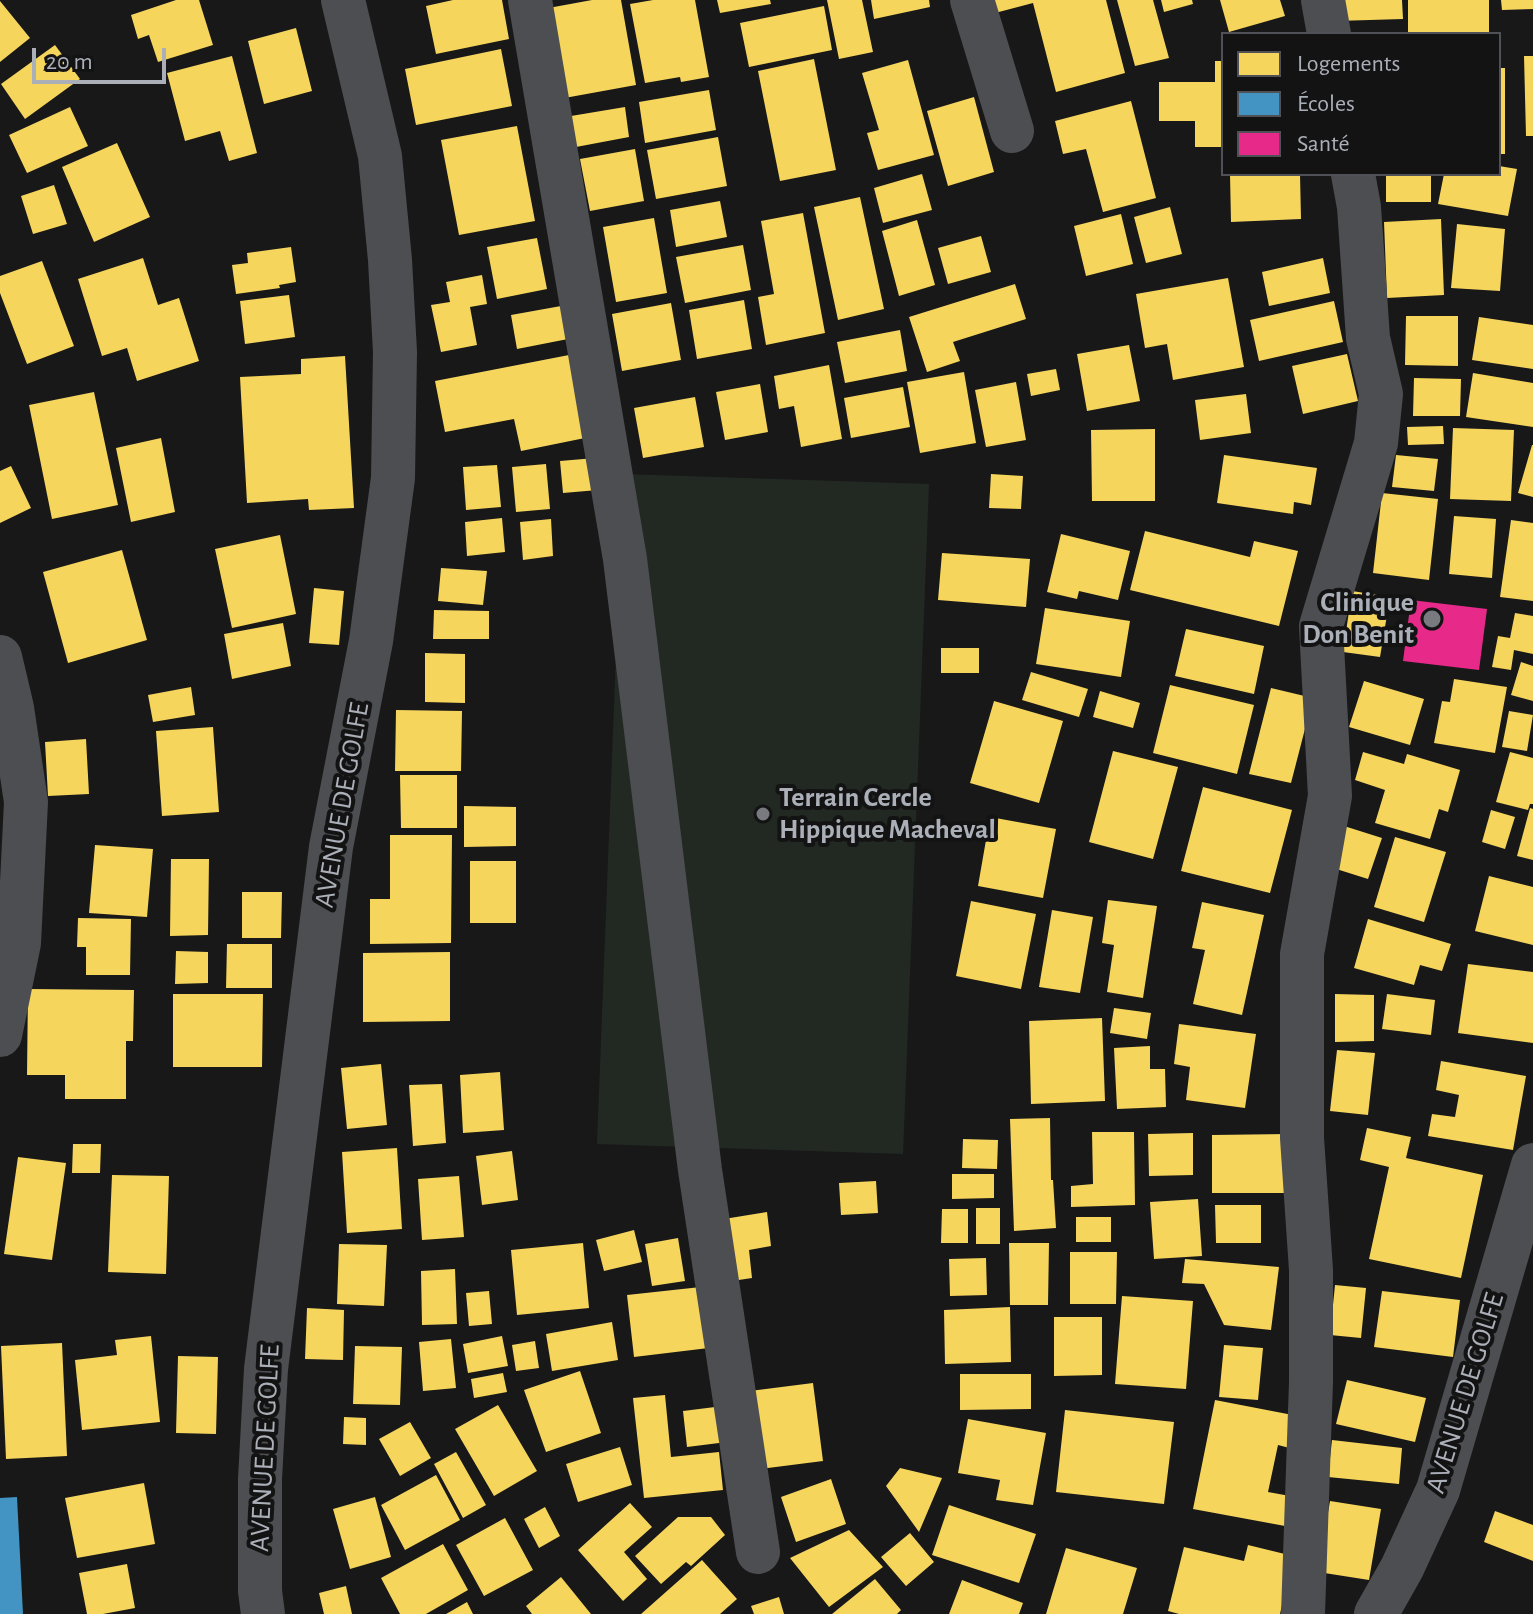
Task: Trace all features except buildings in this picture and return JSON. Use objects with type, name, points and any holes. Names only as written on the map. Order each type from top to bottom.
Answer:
[{"type":"street","name":"AVENUE DE GOLFE","points":[[263,1614],[260,1591],[260,1479],[266,1369],[331,847],[371,641],[393,478],[395,352],[380,156],[343,0]]},
{"type":"street","points":[[530,0],[625,559],[700,1170],[758,1552]]},
{"type":"street","points":[[972,0],[1012,131]]},
{"type":"street","points":[[1323,0],[1329,32]]},
{"type":"street","points":[[1303,1614],[1311,1382],[1311,1270],[1302,1138],[1302,954],[1330,796],[1321,626],[1376,443],[1381,394],[1368,338],[1359,207],[1353,176]]},
{"type":"street","points":[[0,657],[12,708],[26,802],[19,943],[0,1035]]},
{"type":"street","name":"AVENUE DE GOLFE","points":[[1376,1614],[1402,1568],[1438,1490],[1533,1165]]},
{"type":"shaded area","name":"Terrain Cercle Hippique Macheval","points":[[623,474],[929,484],[903,1154],[597,1144]]},
{"type":"place","name":"Clinique Don Benit","points":[[1432,619]]},
{"type":"place","name":"Terrain Cercle Hippique Macheval","points":[[763,814]]}]
